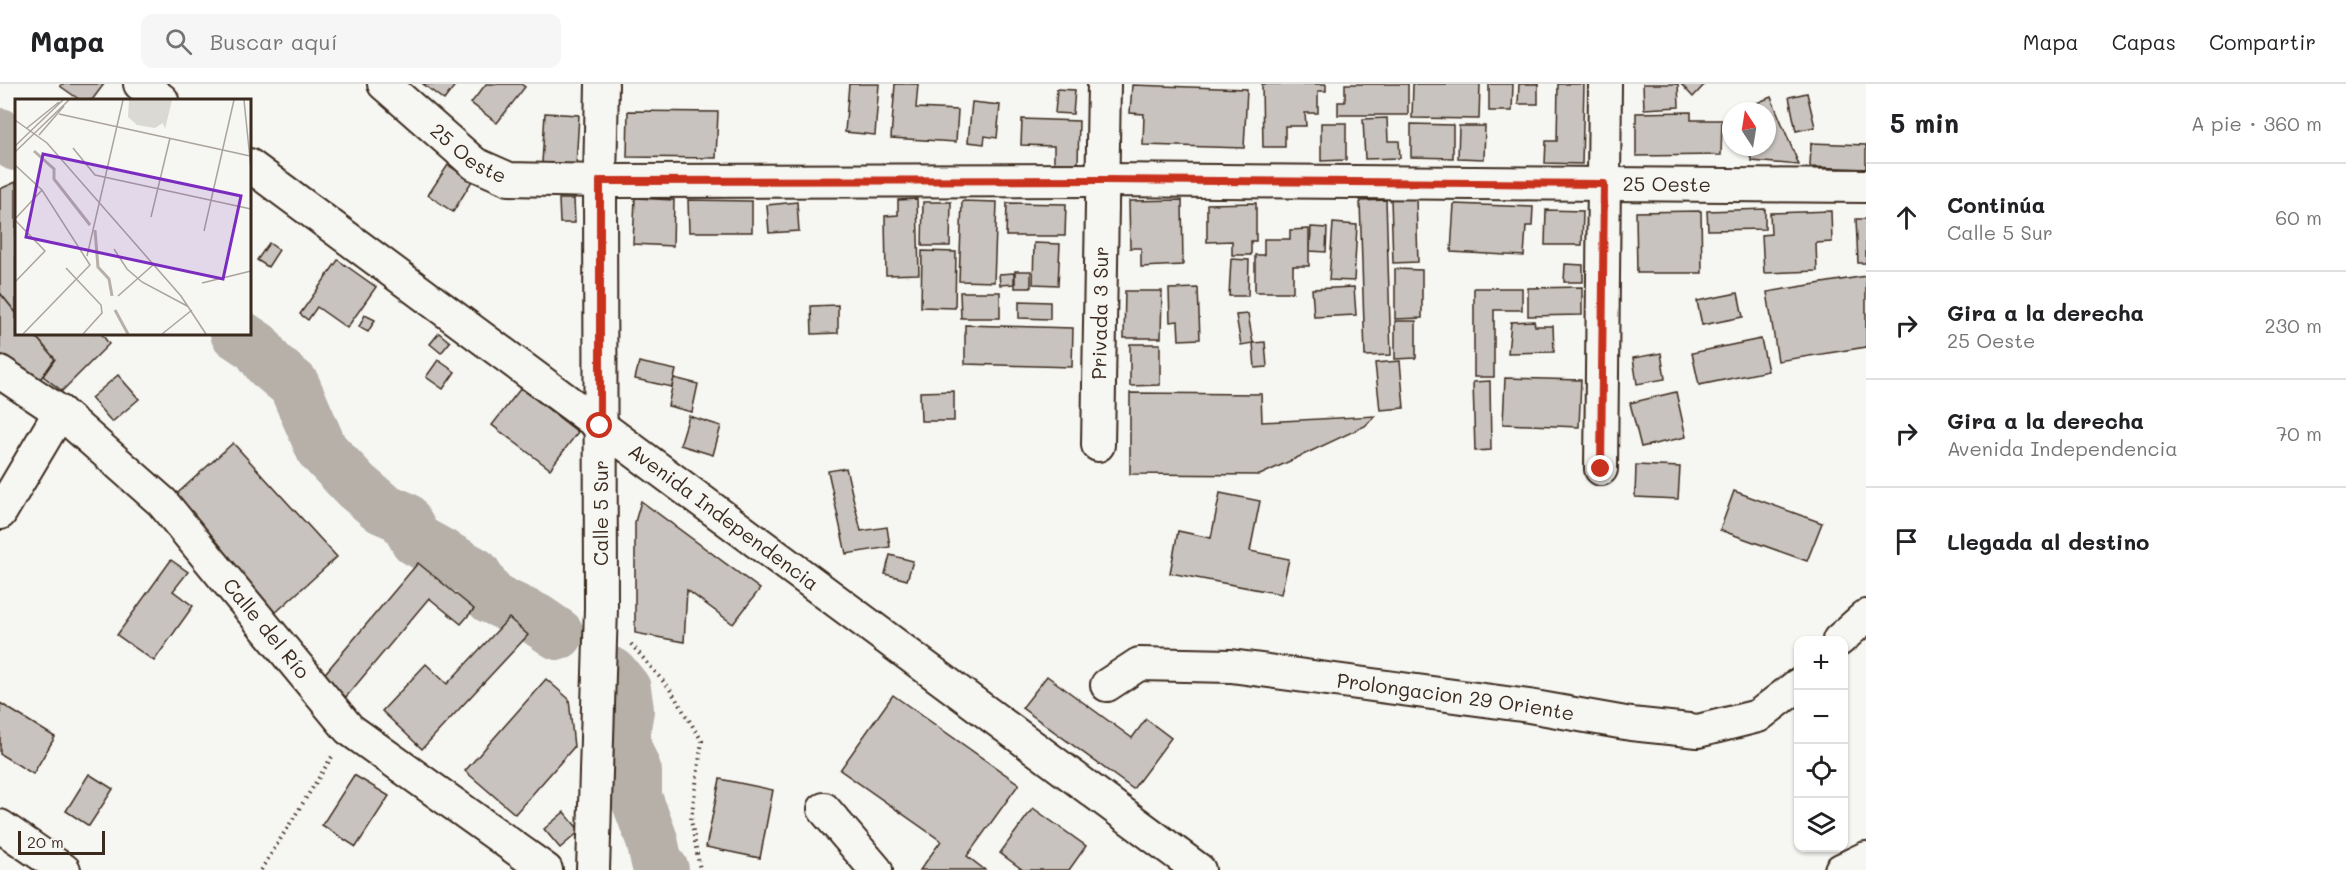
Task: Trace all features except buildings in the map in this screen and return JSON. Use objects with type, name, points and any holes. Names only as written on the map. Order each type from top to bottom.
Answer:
[{"type":"street","points":[[140,84],[161,99]]},
{"type":"street","name":"25 Oeste","points":[[384,84],[475,164],[509,179],[600,181],[1102,180],[1866,186]]},
{"type":"street","name":"Calle 5 Sur","points":[[593,870],[601,608],[600,181],[602,84]]},
{"type":"street","name":"Privada 3 Sur","points":[[1098,445],[1104,84]]},
{"type":"street","points":[[1601,469],[1605,84]]},
{"type":"street","name":"Avenida Independencia","points":[[250,166],[1199,870]]},
{"type":"street","name":"Calle del Río","points":[[0,372],[60,412],[162,502],[349,729],[546,870]]},
{"type":"street","points":[[0,513],[60,412]]},
{"type":"street","points":[[1844,636],[1866,616]]},
{"type":"street","name":"Prolongacion 29 Oriente","points":[[1107,685],[1140,664],[1231,666],[1529,706],[1631,724],[1698,731],[1758,716],[1794,688]]},
{"type":"street","points":[[824,809],[876,870]]},
{"type":"street","points":[[0,826],[64,870]]},
{"type":"street","points":[[1841,870],[1866,858]]},
{"type":"path","points":[[601,608],[669,688],[702,741],[691,820],[700,870]]},
{"type":"path","points":[[261,870],[349,729]]},
{"type":"waterway","points":[[0,134],[15,144]]},
{"type":"waterway","points":[[238,334],[257,347],[269,364],[294,385],[322,450],[356,486],[382,508],[403,517],[416,540],[475,573],[491,598],[536,619],[558,634]]},
{"type":"waterway","points":[[612,673],[625,689],[628,710],[625,746],[636,772],[636,797],[652,840],[657,863],[663,870]]},
{"type":"route","points":[[600,426],[600,181],[1102,180],[1604,184],[1601,469]]}]
